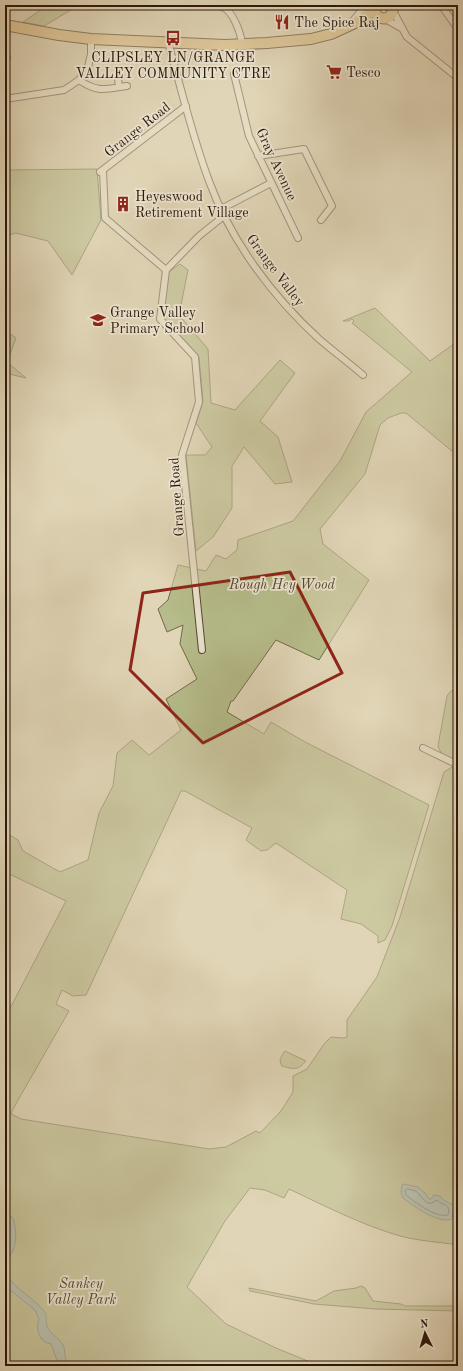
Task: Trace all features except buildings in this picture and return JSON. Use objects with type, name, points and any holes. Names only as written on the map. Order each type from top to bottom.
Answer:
[{"type":"main road","points":[[5,25],[91,39],[225,45],[311,39],[333,33],[376,11],[391,16],[393,8]]},
{"type":"street","points":[[197,5],[220,6],[227,9],[239,31],[242,44]]},
{"type":"street","points":[[441,5],[458,29]]},
{"type":"street","points":[[393,8],[401,28],[407,37],[458,78]]},
{"type":"street","points":[[353,24],[376,11],[401,28]]},
{"type":"street","points":[[5,99],[64,90],[79,80],[88,67],[91,54],[91,39]]},
{"type":"street","name":"Grange Valley","points":[[168,42],[209,181],[224,216],[243,249],[290,310],[319,339],[363,375]]},
{"type":"street","name":"Gray Avenue","points":[[234,74],[249,136],[298,238]]},
{"type":"street","points":[[118,79],[119,87]]},
{"type":"street","points":[[79,80],[88,87],[98,90],[126,86]]},
{"type":"street","name":"Grange Road","points":[[186,106],[101,172],[106,218],[166,270],[160,319],[195,357],[199,402],[182,455],[202,650]]},
{"type":"street","points":[[258,156],[304,149],[332,206],[321,220]]},
{"type":"street","points":[[221,209],[272,183]]},
{"type":"street","points":[[166,270],[199,236],[212,224],[224,216]]},
{"type":"street","points":[[423,748],[458,765]]},
{"type":"highlighted area","points":[[290,572],[342,673],[203,743],[130,670],[143,593]]},
{"type":"green space","points":[[48,5],[79,5],[44,26],[23,22]]},
{"type":"green space","points":[[97,169],[101,220],[72,275],[48,241],[16,233],[5,236],[5,170]]},
{"type":"green space","points":[[180,264],[188,270],[179,315],[208,349],[211,403],[235,410],[280,360],[295,373],[260,421],[278,437],[292,482],[275,484],[244,447],[232,466],[232,508],[213,537],[196,551],[186,455],[205,455],[212,447],[196,423],[203,401],[199,357],[163,318],[169,272]]},
{"type":"green space","points":[[375,308],[430,361],[458,341],[458,456],[406,413],[401,413],[388,418],[380,425],[365,474],[320,529],[323,544],[369,580],[319,660],[276,640],[233,701],[231,701],[227,712],[264,734],[271,722],[305,742],[429,805],[392,926],[385,940],[378,943],[378,936],[361,924],[341,919],[347,890],[276,843],[267,850],[261,851],[246,840],[252,828],[185,791],[181,791],[86,995],[73,996],[62,990],[56,1004],[69,1011],[11,1114],[21,1119],[209,1149],[226,1147],[256,1131],[260,1133],[281,1111],[293,1092],[293,1076],[307,1069],[324,1044],[331,1037],[347,1037],[347,1020],[377,977],[400,917],[444,772],[454,766],[458,767],[458,1245],[414,1239],[386,1232],[344,1215],[289,1189],[284,1198],[265,1190],[250,1188],[225,1221],[187,1287],[226,1324],[276,1348],[320,1366],[24,1366],[5,1362],[5,1018],[66,901],[5,872],[5,832],[18,840],[23,851],[60,872],[88,860],[99,813],[113,786],[117,753],[132,740],[149,755],[181,730],[166,699],[197,679],[180,644],[183,625],[167,632],[158,609],[168,600],[178,565],[206,571],[216,555],[226,559],[237,550],[238,540],[293,521],[340,461],[366,412],[412,372],[352,323],[354,321],[352,319],[343,321]]},
{"type":"green space","points":[[5,330],[16,338],[7,362],[26,378],[5,373]]},
{"type":"green space","points":[[458,687],[458,762],[441,753],[438,746],[447,696]]},
{"type":"green space","points":[[285,1051],[306,1061],[298,1068],[282,1066],[280,1060]]},
{"type":"green space","points":[[361,1286],[365,1288],[373,1301],[401,1304],[405,1306],[458,1306],[458,1311],[375,1309],[314,1304],[250,1291],[249,1288],[316,1301],[334,1291]]},
{"type":"water","points":[[404,1184],[418,1187],[429,1199],[431,1199],[434,1195],[440,1196],[454,1206],[452,1219],[446,1220],[433,1217],[403,1198],[401,1193],[402,1185]]},
{"type":"water","points":[[5,1213],[13,1218],[16,1234],[13,1251],[6,1259],[6,1268],[9,1279],[44,1311],[48,1329],[63,1345],[68,1366],[59,1366],[51,1344],[40,1337],[38,1328],[39,1319],[35,1310],[5,1286],[5,1249],[8,1239],[8,1232],[5,1228]]},
{"type":"place","name":"The Spice Raj","points":[[282,22]]},
{"type":"place","name":"CLIPSLEY LN/GRANGE VALLEY COMMUNITY CTRE","points":[[173,38]]},
{"type":"place","name":"Tesco","points":[[334,72]]},
{"type":"place","name":"Heyeswood Retirement Village","points":[[123,204]]},
{"type":"place","name":"Grange Valley Primary School","points":[[98,320]]},
{"type":"park label","name":"Rough Hey Wood","points":[[282,584]]},
{"type":"park label","name":"Sankey Valley Park","points":[[81,1292]]}]
